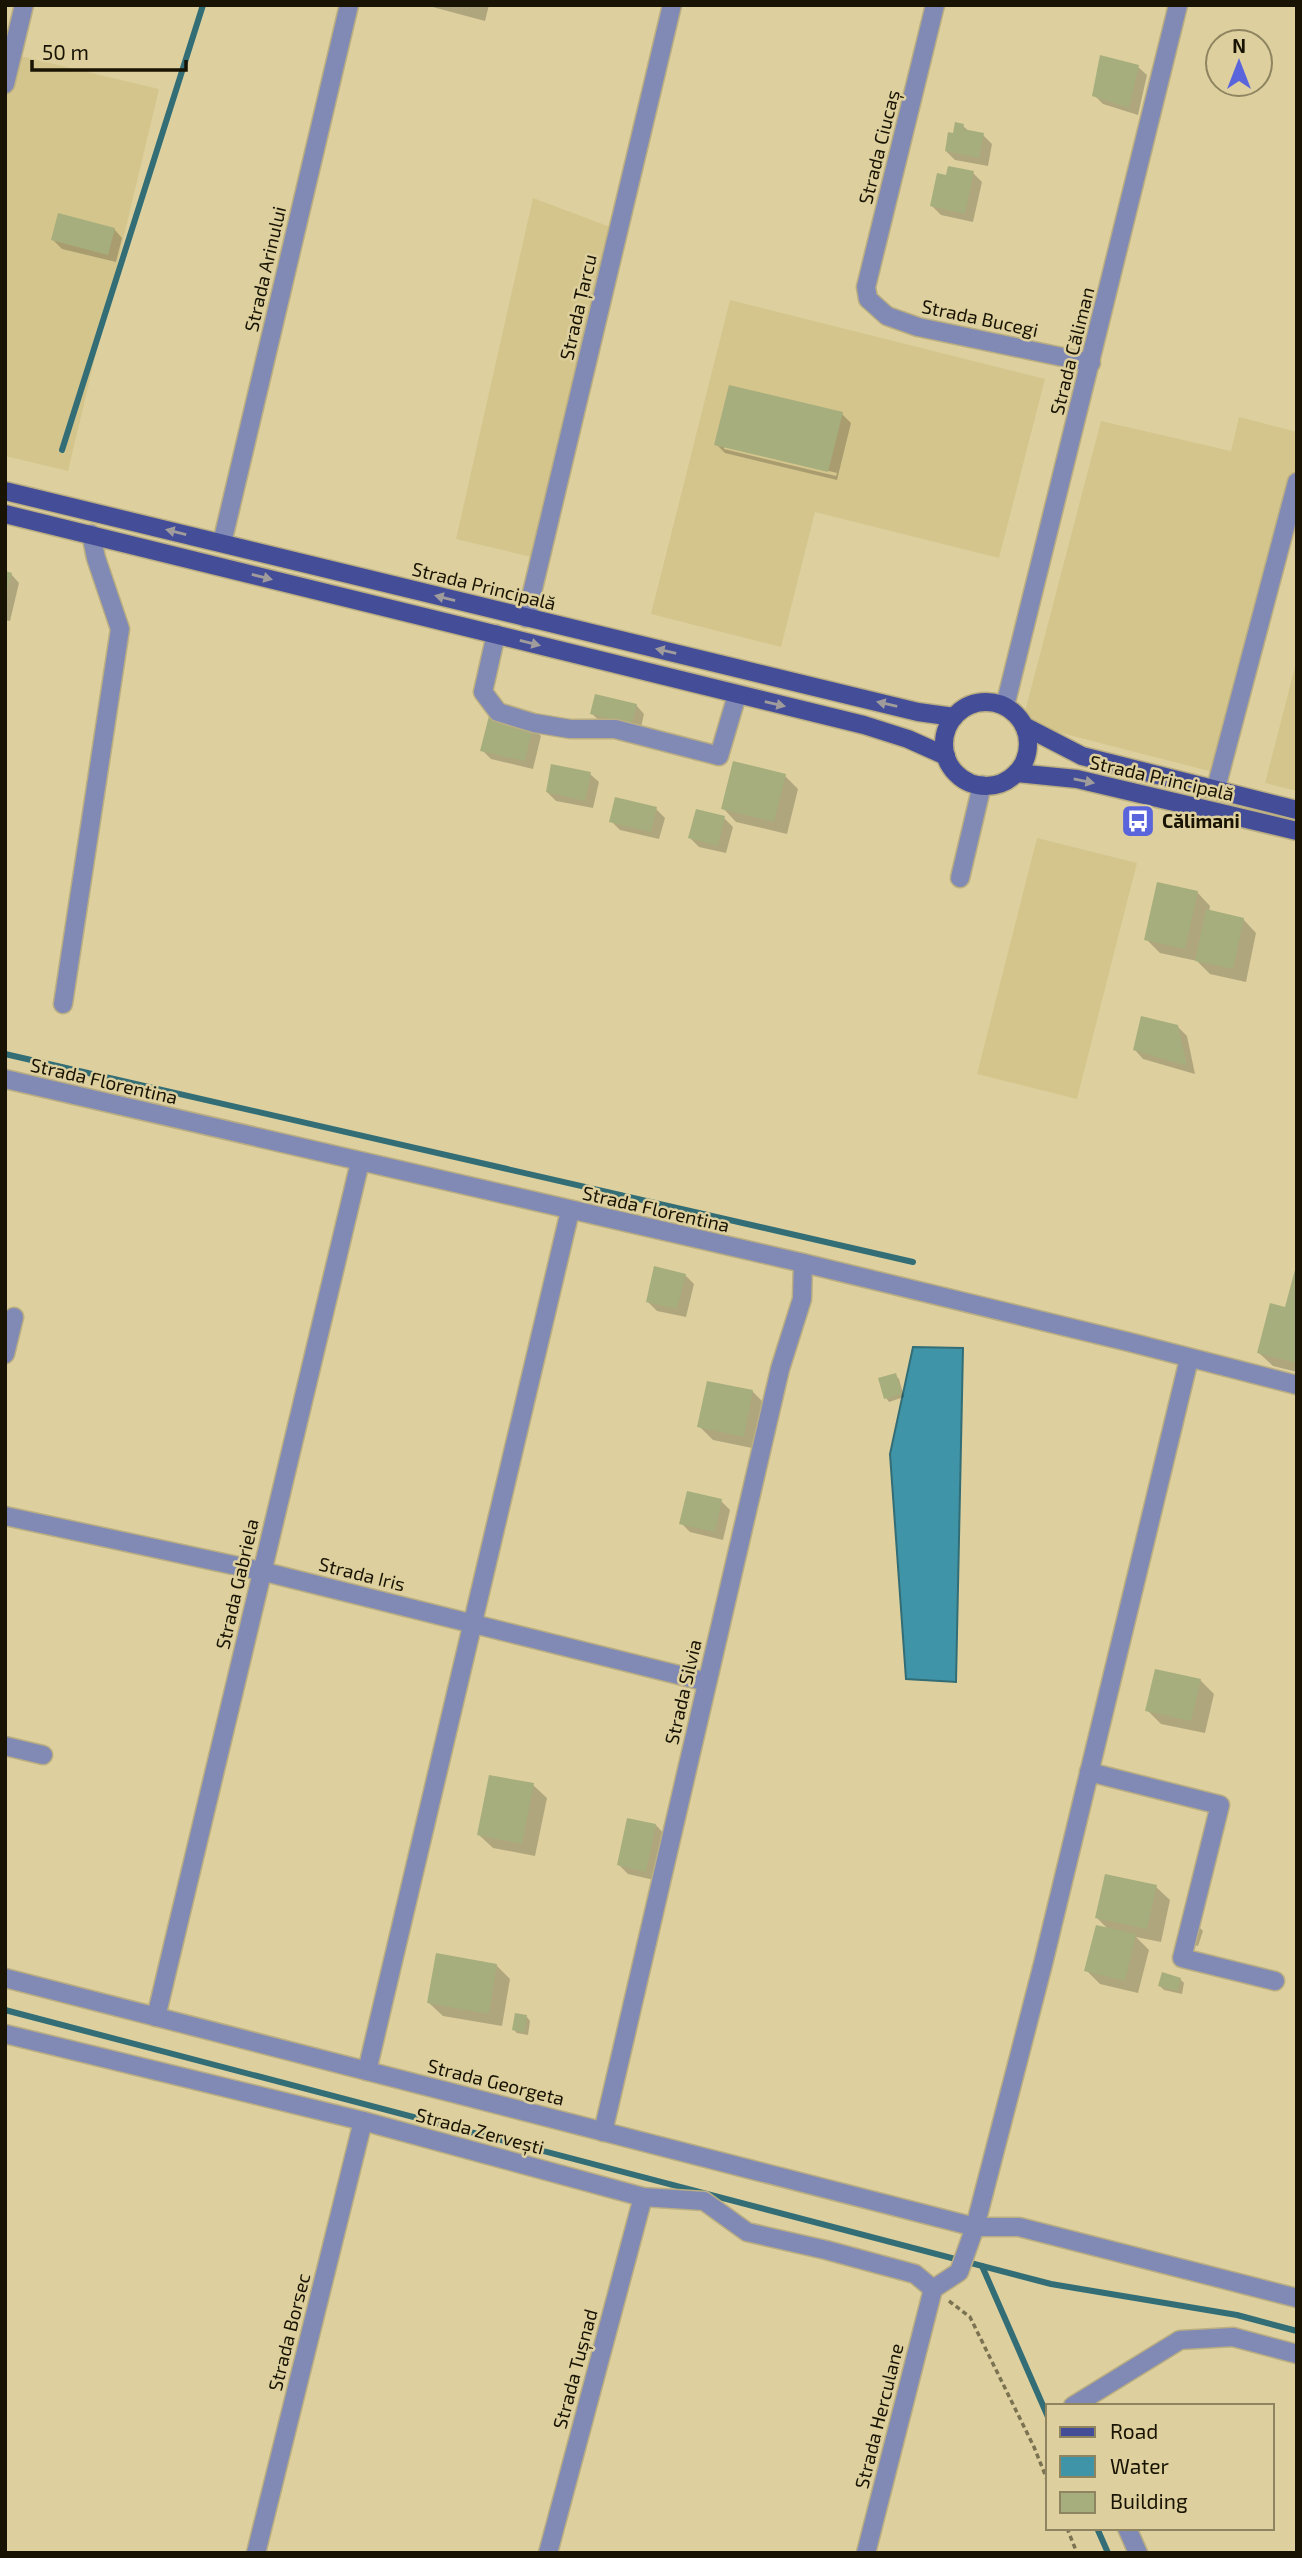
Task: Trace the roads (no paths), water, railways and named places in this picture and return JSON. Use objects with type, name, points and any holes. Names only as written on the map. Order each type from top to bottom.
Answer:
[{"type":"main road","name":"Strada Principală","points":[[5,491],[918,712],[954,717]]},
{"type":"main road","points":[[5,514],[864,725],[908,739],[946,756],[960,776],[982,785],[1000,783],[1016,773],[1026,756],[1028,746],[1024,726],[1020,718],[1005,706],[994,702],[972,704],[954,717],[945,735],[946,756]]},
{"type":"main road","name":"Strada Principală","points":[[1024,726],[1082,756],[1297,810]]},
{"type":"main road","name":"Strada Principală","points":[[1016,773],[1077,779],[1297,831]]},
{"type":"street","points":[[5,84],[24,5]]},
{"type":"street","name":"Strada Arinului","points":[[222,543],[349,5]]},
{"type":"street","name":"Strada Țarcu","points":[[526,618],[672,5]]},
{"type":"street","name":"Strada Ciucaș","points":[[868,299],[866,287],[935,5]]},
{"type":"street","name":"Strada Căliman","points":[[1005,706],[1178,5]]},
{"type":"street","name":"Strada Bucegi","points":[[868,299],[887,316],[918,327],[1091,363]]},
{"type":"street","points":[[1216,788],[1297,482]]},
{"type":"street","points":[[63,1004],[120,629],[96,558],[91,534]]},
{"type":"street","points":[[496,634],[483,692],[498,712],[534,723],[570,729],[615,729],[719,756],[737,695]]},
{"type":"street","points":[[960,878],[982,785]]},
{"type":"street","name":"Strada Florentina","points":[[5,1079],[803,1263],[1297,1385]]},
{"type":"street","name":"Strada Gabriela","points":[[156,2017],[360,1161]]},
{"type":"street","points":[[367,2071],[570,1211]]},
{"type":"street","name":"Strada Silvia","points":[[603,2132],[780,1369],[802,1299],[803,1263]]},
{"type":"street","points":[[5,1354],[14,1317]]},
{"type":"street","points":[[933,2289],[959,2272],[975,2227],[1189,1359]]},
{"type":"street","name":"Strada Iris","points":[[5,1516],[261,1571],[707,1682]]},
{"type":"street","points":[[5,1746],[43,1755]]},
{"type":"street","points":[[1089,1773],[1220,1805],[1182,1958],[1275,1981]]},
{"type":"street","name":"Strada Georgeta","points":[[5,1978],[975,2227],[1018,2227],[1297,2298]]},
{"type":"street","name":"Strada Zervești","points":[[5,2034],[363,2121],[643,2197],[704,2201],[747,2232],[915,2274],[933,2289]]},
{"type":"street","name":"Strada Borsec","points":[[256,2553],[363,2121]]},
{"type":"street","name":"Strada Tușnad","points":[[548,2553],[643,2197]]},
{"type":"street","name":"Strada Herculane","points":[[866,2553],[933,2289]]},
{"type":"street","points":[[1075,2404],[1180,2340],[1233,2337],[1297,2354]]},
{"type":"street","points":[[1128,2530],[1138,2553]]},
{"type":"water","points":[[913,1347],[963,1348],[956,1682],[906,1679],[890,1454]]},
{"type":"waterway","points":[[62,450],[203,5]]},
{"type":"waterway","points":[[5,1054],[913,1262]]},
{"type":"waterway","points":[[5,2010],[1051,2284],[1237,2315],[1297,2331]]},
{"type":"waterway","points":[[982,2266],[1046,2412]]},
{"type":"waterway","points":[[1098,2530],[1108,2553]]},
{"type":"place","name":"Călimani","points":[[1138,821]]}]
